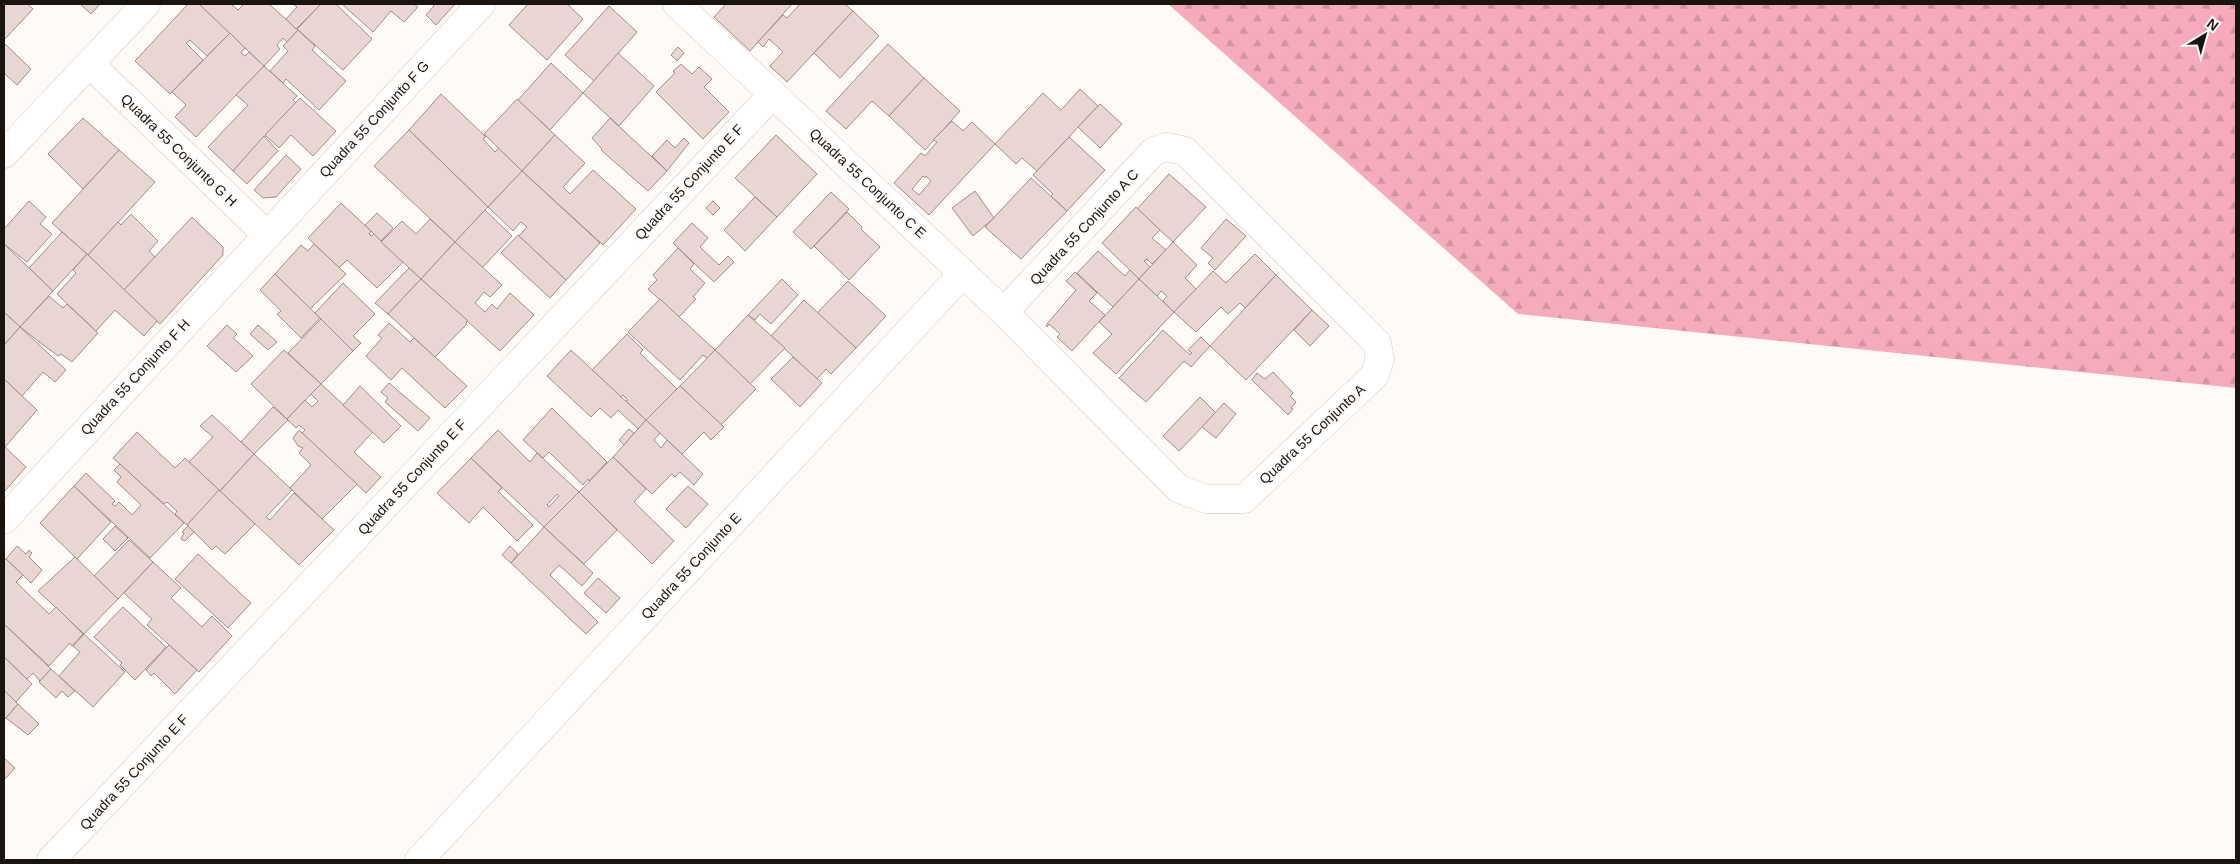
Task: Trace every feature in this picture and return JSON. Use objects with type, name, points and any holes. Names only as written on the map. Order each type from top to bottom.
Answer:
[{"type":"street","points":[[4,154],[146,4]]},
{"type":"street","name":"Quadra 55 Conjunto F G","points":[[267,235],[481,4]]},
{"type":"street","name":"Quadra 55 Conjunto C E","points":[[677,4],[1004,312]]},
{"type":"street","name":"Quadra 55 Conjunto G H","points":[[90,64],[267,235]]},
{"type":"street","name":"Quadra 55 Conjunto E F","points":[[51,860],[773,94]]},
{"type":"street","name":"Quadra 55 Conjunto A","points":[[1004,312],[1179,489],[1206,499],[1244,499],[1374,376],[1380,359],[1377,343],[1185,151],[1167,147]]},
{"type":"street","name":"Quadra 55 Conjunto A C","points":[[1004,312],[1154,151],[1167,147]]},
{"type":"street","name":"Quadra 55 Conjunto F H","points":[[4,520],[267,235]]},
{"type":"street","name":"Quadra 55 Conjunto E","points":[[419,860],[963,273]]},
{"type":"green space","points":[[1168,4],[2236,4],[2236,388],[1518,314]]},
{"type":"building","points":[[4,4],[27,4],[33,9],[4,40]]},
{"type":"building","points":[[80,4],[100,4],[91,14]]},
{"type":"building","points":[[188,4],[199,4],[230,33],[207,56],[190,40],[186,43],[203,60],[170,94],[135,61]]},
{"type":"building","points":[[199,4],[231,4],[238,10],[244,4],[269,4],[298,30],[287,42],[283,38],[277,45],[280,49],[264,66]]},
{"type":"building","points":[[293,4],[321,4],[296,29],[286,19],[297,7]]},
{"type":"building","points":[[321,4],[336,4],[372,39],[343,70],[297,29]]},
{"type":"building","points":[[342,4],[414,4],[418,7],[404,22],[391,11],[373,32]]},
{"type":"building","points":[[432,4],[455,4],[436,25],[426,15],[434,6]]},
{"type":"building","points":[[528,4],[567,4],[583,19],[547,60],[509,25]]},
{"type":"building","points":[[726,4],[792,4],[750,51],[714,17]]},
{"type":"building","points":[[800,4],[845,4],[853,11],[787,82],[770,66],[783,52],[769,39],[763,47],[758,42],[783,15],[787,18]]},
{"type":"building","points":[[609,6],[637,32],[594,81],[565,55]]},
{"type":"building","points":[[853,11],[879,36],[840,78],[814,53]]},
{"type":"building","points":[[298,30],[315,46],[312,50],[346,81],[319,110],[286,79],[283,83],[270,71],[288,51],[283,46]]},
{"type":"building","points":[[230,33],[245,48],[241,53],[245,56],[249,52],[264,66],[196,137],[175,117],[186,105],[172,92]]},
{"type":"building","points":[[4,43],[31,69],[17,85],[4,73]]},
{"type":"building","points":[[888,44],[924,78],[889,116],[872,101],[846,129],[826,111]]},
{"type":"building","points":[[678,47],[684,53],[677,61],[671,55]]},
{"type":"building","points":[[618,53],[654,86],[619,126],[583,93]]},
{"type":"building","points":[[551,63],[583,93],[550,130],[518,100]]},
{"type":"building","points":[[681,64],[692,74],[699,67],[712,79],[704,87],[729,112],[703,139],[656,92],[675,73],[673,71]]},
{"type":"building","points":[[264,66],[297,96],[293,100],[296,103],[233,171],[208,147],[248,105],[236,95]]},
{"type":"building","points":[[924,78],[960,111],[925,150],[889,116]]},
{"type":"building","points":[[1080,89],[1098,106],[1037,171],[1022,158],[1016,164],[995,144],[1043,93],[1061,110]]},
{"type":"building","points":[[441,94],[486,137],[483,139],[495,152],[499,148],[522,171],[488,207],[409,130]]},
{"type":"building","points":[[300,98],[336,131],[313,156],[291,135],[279,148],[265,135]]},
{"type":"building","points":[[517,99],[555,135],[522,171],[484,134]]},
{"type":"building","points":[[1100,104],[1122,124],[1100,148],[1078,127]]},
{"type":"building","points":[[83,118],[119,150],[83,189],[48,154]]},
{"type":"building","points":[[610,118],[667,171],[648,191],[601,150],[592,138]]},
{"type":"building","points":[[952,121],[963,131],[972,122],[995,144],[929,215],[894,183],[921,153],[925,156],[937,142],[933,140]],"holes":[[[923,176],[925,178],[926,176],[931,181],[919,195],[912,189]]]},
{"type":"building","points":[[409,130],[488,207],[455,242],[374,166]]},
{"type":"building","points":[[555,135],[585,163],[563,187],[570,194],[593,170],[636,209],[603,245],[522,171]]},
{"type":"building","points":[[776,135],[817,174],[777,217],[735,178]]},
{"type":"building","points":[[264,136],[278,151],[247,184],[233,171]]},
{"type":"building","points":[[1069,137],[1105,170],[1067,211],[1033,175]]},
{"type":"building","points":[[684,138],[689,143],[667,171],[652,156],[667,140],[675,148]]},
{"type":"building","points":[[119,150],[155,182],[88,255],[52,223]]},
{"type":"building","points":[[286,155],[301,169],[276,197],[263,198],[254,190]]},
{"type":"building","points":[[522,171],[600,243],[566,280],[519,236],[527,227],[521,222],[513,231],[488,207]]},
{"type":"building","points":[[1169,174],[1206,207],[1173,242],[1137,209]]},
{"type":"building","points":[[1031,178],[1067,211],[1021,259],[985,227]]},
{"type":"building","points":[[975,191],[994,218],[973,236],[952,208]]},
{"type":"building","points":[[831,192],[849,209],[811,249],[793,232]]},
{"type":"building","points":[[755,197],[777,217],[745,251],[724,230]]},
{"type":"building","points":[[29,201],[46,217],[40,224],[52,234],[27,262],[4,244],[4,229]]},
{"type":"building","points":[[713,201],[720,208],[713,215],[706,208]]},
{"type":"building","points":[[341,203],[371,231],[369,234],[371,236],[374,234],[403,262],[377,288],[347,260],[339,268],[308,238]]},
{"type":"building","points":[[1136,207],[1160,230],[1152,238],[1166,250],[1152,264],[1147,259],[1144,261],[1150,267],[1139,279],[1102,243]]},
{"type":"building","points":[[485,210],[512,236],[482,268],[455,242]]},
{"type":"building","points":[[847,212],[880,247],[849,280],[814,246]]},
{"type":"building","points":[[377,213],[393,228],[381,241],[365,225]]},
{"type":"building","points":[[131,214],[158,241],[149,251],[155,257],[124,290],[88,255],[118,222],[121,225]]},
{"type":"building","points":[[192,217],[223,247],[223,255],[160,324],[124,290]]},
{"type":"building","points":[[430,219],[455,242],[421,279],[381,242],[402,221],[416,234]]},
{"type":"building","points":[[1226,219],[1246,236],[1215,270],[1208,263],[1213,258],[1201,248]]},
{"type":"building","points":[[692,223],[708,238],[700,247],[719,265],[728,256],[734,262],[714,282],[673,243]]},
{"type":"building","points":[[62,232],[87,254],[53,291],[29,268]]},
{"type":"building","points":[[518,235],[566,280],[550,298],[501,253]]},
{"type":"building","points":[[455,242],[502,285],[490,297],[484,292],[475,303],[485,312],[492,304],[497,309],[510,293],[534,315],[500,351],[421,279]]},
{"type":"building","points":[[1173,242],[1197,265],[1185,278],[1196,289],[1174,312],[1163,301],[1167,296],[1161,291],[1157,296],[1139,279]]},
{"type":"building","points":[[4,244],[53,291],[20,327],[4,312]]},
{"type":"building","points":[[314,244],[346,274],[310,309],[275,274],[301,245],[308,251]]},
{"type":"building","points":[[678,248],[694,264],[690,269],[705,283],[693,297],[696,299],[679,317],[648,289],[657,280],[653,275]]},
{"type":"building","points":[[1098,251],[1125,276],[1130,270],[1139,279],[1113,307],[1077,273]]},
{"type":"building","points":[[87,254],[157,321],[144,336],[115,310],[96,331],[57,294],[76,273],[73,270]]},
{"type":"building","points":[[1255,254],[1276,275],[1245,308],[1240,303],[1228,314],[1221,307],[1196,332],[1174,312],[1213,271],[1226,283]]},
{"type":"building","points":[[409,268],[421,279],[388,314],[375,303]]},
{"type":"building","points":[[1075,272],[1097,293],[1089,301],[1105,315],[1072,351],[1057,337],[1060,334],[1049,324],[1047,327],[1046,325],[1076,290],[1066,281]]},
{"type":"building","points":[[275,274],[320,318],[301,338],[277,314],[281,311],[260,290]]},
{"type":"building","points":[[1276,275],[1312,310],[1246,380],[1210,346]]},
{"type":"building","points":[[421,279],[467,320],[466,325],[435,357],[388,314]]},
{"type":"building","points":[[782,279],[798,295],[771,324],[760,314],[755,320],[748,315]]},
{"type":"building","points":[[1139,279],[1174,312],[1116,374],[1093,353],[1112,334],[1099,322]]},
{"type":"building","points":[[848,281],[886,316],[856,348],[817,313]]},
{"type":"building","points":[[343,283],[375,314],[353,336],[361,343],[353,351],[315,313]]},
{"type":"building","points":[[49,296],[63,308],[67,304],[98,333],[72,362],[61,354],[58,356],[20,327]]},
{"type":"building","points":[[660,299],[715,350],[707,358],[703,355],[680,380],[628,332]]},
{"type":"building","points":[[804,300],[856,348],[831,374],[826,369],[817,379],[771,336]]},
{"type":"building","points":[[1312,310],[1329,326],[1310,346],[1294,330]]},
{"type":"building","points":[[4,312],[20,327],[4,345]]},
{"type":"building","points":[[748,315],[785,348],[750,384],[715,350]]},
{"type":"building","points":[[321,319],[353,351],[321,384],[288,353]]},
{"type":"building","points":[[389,323],[410,342],[414,338],[467,386],[445,408],[402,368],[391,380],[366,356],[382,338],[378,335]]},
{"type":"building","points":[[227,325],[237,334],[233,338],[253,356],[236,372],[207,346]]},
{"type":"building","points":[[258,325],[277,342],[268,350],[250,334]]},
{"type":"building","points":[[20,327],[66,370],[55,382],[43,372],[22,396],[4,379],[4,345]]},
{"type":"building","points":[[1163,330],[1190,355],[1192,353],[1188,350],[1201,337],[1210,346],[1191,367],[1184,361],[1146,402],[1119,378]]},
{"type":"building","points":[[627,334],[643,350],[640,353],[677,389],[646,420],[626,401],[628,400],[623,395],[621,397],[592,370]]},
{"type":"building","points":[[284,350],[321,384],[287,419],[251,384]]},
{"type":"building","points":[[571,350],[646,420],[638,429],[618,410],[611,418],[600,408],[591,417],[547,376]]},
{"type":"building","points":[[715,350],[756,389],[721,425],[680,386]]},
{"type":"building","points":[[793,357],[822,383],[800,407],[771,379]]},
{"type":"building","points":[[1273,372],[1293,393],[1290,396],[1296,402],[1288,415],[1252,380],[1257,373],[1265,379]]},
{"type":"building","points":[[4,379],[37,410],[5,447],[4,446]]},
{"type":"building","points":[[389,383],[430,418],[418,431],[385,402],[388,398],[381,392]]},
{"type":"building","points":[[321,384],[373,432],[354,452],[381,477],[366,493],[302,433],[305,430],[299,425],[296,428],[287,419],[305,400],[312,407],[318,401],[311,394]]},
{"type":"building","points":[[360,386],[401,426],[384,443],[343,405]]},
{"type":"building","points":[[680,386],[724,427],[711,440],[704,432],[682,454],[646,420]]},
{"type":"building","points":[[1200,397],[1216,413],[1179,451],[1163,436]]},
{"type":"building","points":[[1224,403],[1236,414],[1216,438],[1202,427]]},
{"type":"building","points":[[273,407],[288,420],[254,454],[241,442]]},
{"type":"building","points":[[552,408],[607,462],[583,485],[549,452],[543,458],[523,440]]},
{"type":"building","points":[[212,415],[254,454],[220,491],[189,462],[213,437],[200,426]]},
{"type":"building","points":[[646,420],[660,433],[654,440],[661,448],[667,440],[703,474],[694,485],[680,472],[675,477],[672,474],[652,494],[613,457]]},
{"type":"building","points":[[629,429],[634,433],[624,445],[619,440]]},
{"type":"building","points":[[299,430],[357,484],[322,519],[290,488],[311,465],[299,453],[303,448],[298,446],[293,438]]},
{"type":"building","points":[[498,430],[530,462],[537,453],[579,492],[544,527],[471,458]],"holes":[[[557,494],[559,496],[549,507],[547,505]]]},
{"type":"building","points":[[137,432],[175,468],[185,458],[220,491],[187,525],[175,514],[177,511],[167,502],[164,504],[113,458]]},
{"type":"building","points":[[4,446],[26,467],[4,492]]},
{"type":"building","points":[[254,454],[292,490],[266,517],[270,520],[294,493],[334,530],[299,565],[220,491]]},
{"type":"building","points":[[613,457],[646,489],[634,502],[674,541],[652,564],[579,492]]},
{"type":"building","points":[[471,458],[502,488],[498,491],[533,525],[517,541],[483,507],[469,523],[437,493]]},
{"type":"building","points":[[120,464],[184,523],[150,558],[74,486],[86,473],[115,501],[112,504],[115,506],[119,502],[132,515],[141,505],[117,482],[121,477],[114,470]]},
{"type":"building","points":[[74,486],[111,522],[77,559],[40,523]]},
{"type":"building","points":[[688,486],[708,504],[686,528],[666,509]]},
{"type":"building","points":[[219,490],[255,524],[225,554],[216,546],[212,550],[187,525]]},
{"type":"building","points":[[579,492],[617,530],[584,564],[544,527]]},
{"type":"building","points":[[115,526],[128,538],[115,551],[103,539]]},
{"type":"building","points":[[188,526],[194,532],[185,541],[181,539],[184,533],[182,532]]},
{"type":"building","points":[[544,527],[593,573],[582,586],[559,565],[550,575],[598,622],[586,634],[511,563]]},
{"type":"building","points":[[129,540],[153,562],[118,599],[94,576]]},
{"type":"building","points":[[17,546],[26,554],[29,550],[32,553],[29,557],[42,570],[31,583],[6,559]]},
{"type":"building","points":[[510,546],[518,554],[511,563],[502,555]]},
{"type":"building","points":[[198,554],[251,603],[228,628],[175,579]]},
{"type":"building","points":[[75,557],[118,599],[84,634],[38,591]]},
{"type":"building","points":[[6,559],[23,575],[16,582],[49,614],[56,607],[83,634],[72,646],[70,643],[49,666],[4,624],[4,561]]},
{"type":"building","points":[[153,562],[181,588],[171,598],[202,627],[212,616],[232,636],[199,672],[147,625],[152,619],[124,593]]},
{"type":"building","points":[[598,578],[620,598],[606,613],[584,593]]},
{"type":"building","points":[[123,607],[166,647],[135,680],[120,665],[122,663],[94,637]]},
{"type":"building","points":[[4,624],[51,669],[40,681],[33,673],[27,679],[4,657]]},
{"type":"building","points":[[84,634],[125,672],[93,707],[59,676],[80,652],[73,646]]},
{"type":"building","points":[[169,645],[197,670],[175,694],[154,673],[151,676],[146,670]]},
{"type":"building","points":[[4,657],[32,684],[16,702],[4,690]]},
{"type":"building","points":[[51,669],[75,691],[68,697],[62,691],[56,698],[39,682]]},
{"type":"building","points":[[4,690],[18,704],[4,720]]},
{"type":"building","points":[[18,704],[39,724],[28,735],[6,718]]},
{"type":"building","points":[[4,758],[15,768],[4,780]]}]
